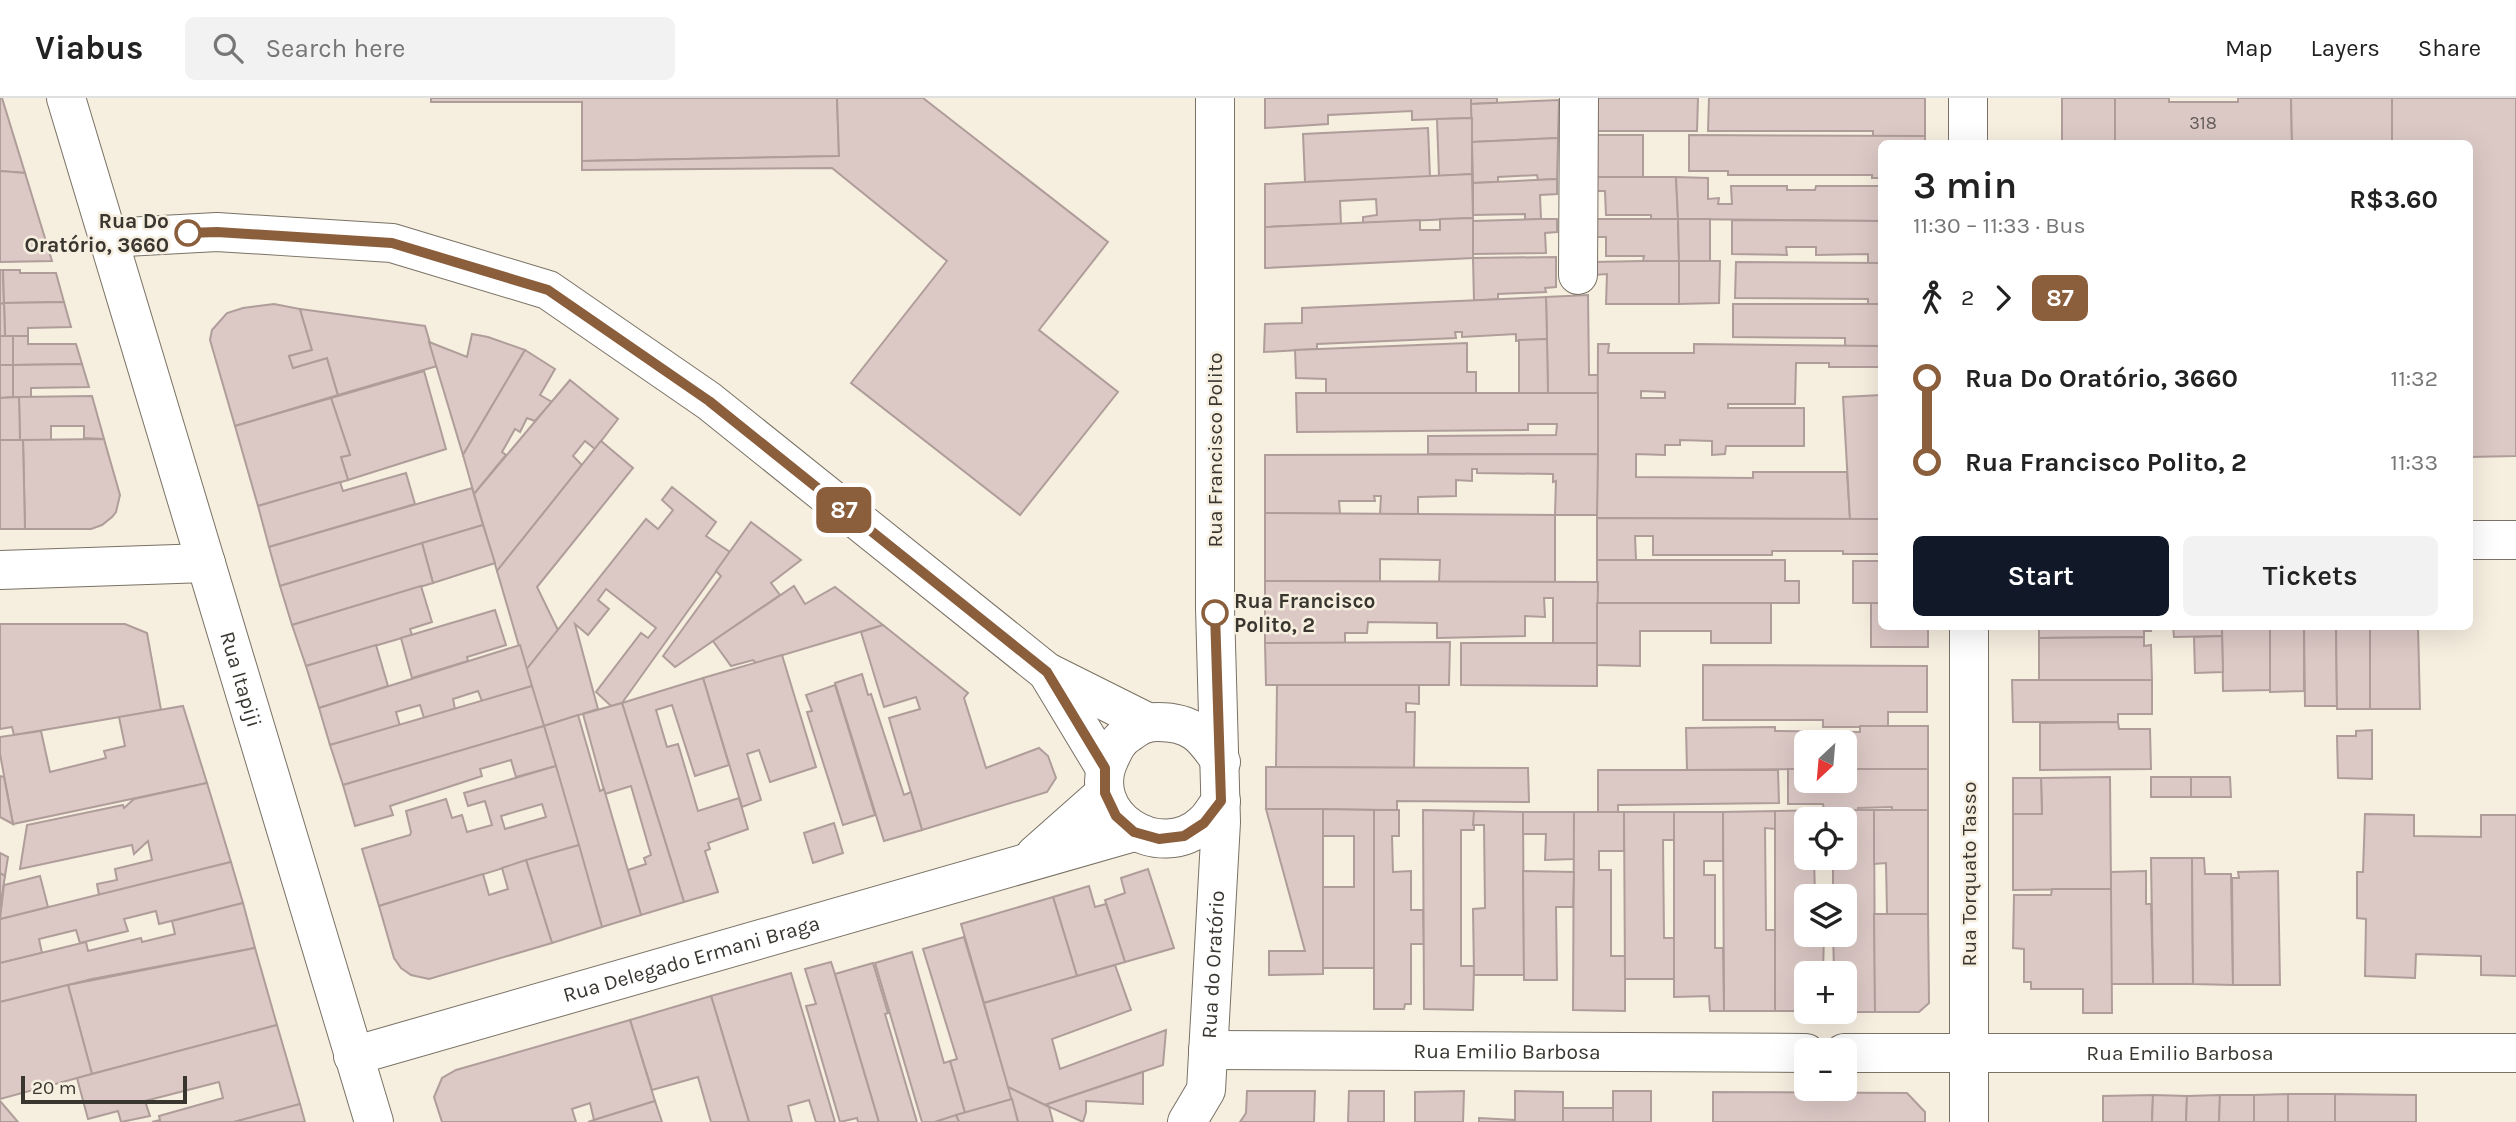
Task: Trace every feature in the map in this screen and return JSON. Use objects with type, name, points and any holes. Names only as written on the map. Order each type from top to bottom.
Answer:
[{"type":"street","points":[[66,98],[107,238],[217,232],[392,243],[548,290],[709,401],[1047,672],[1146,722],[1178,722],[1205,737],[1221,762]]},
{"type":"street","name":"Rua Francisco Polito","points":[[1215,98],[1215,608],[1221,801]]},
{"type":"street","points":[[1578,275],[1579,98]]},
{"type":"street","points":[[1968,98],[1968,140]]},
{"type":"street","name":"Rua Itapiji","points":[[107,238],[374,1122]]},
{"type":"street","points":[[2473,540],[2516,540]]},
{"type":"street","points":[[0,570],[206,563]]},
{"type":"street","name":"Rua Torquato Tasso","points":[[1969,630],[1969,1122]]},
{"type":"street","points":[[1047,672],[1105,781],[1116,816],[1134,832],[1159,839],[1184,836],[1204,823],[1221,801]]},
{"type":"street","points":[[1105,781],[1119,739],[1146,722]]},
{"type":"street","name":"Rua Delegado Ermani Braga","points":[[1028,861],[1105,781]]},
{"type":"street","name":"Rua do Oratório","points":[[1187,1122],[1206,1090],[1221,801]]},
{"type":"street","name":"Rua Delegado Ermani Braga","points":[[354,1056],[1134,832]]},
{"type":"street","name":"Rua Emilio Barbosa","points":[[1208,1050],[1794,1053]]},
{"type":"street","name":"Rua Emilio Barbosa","points":[[1857,1053],[2516,1053]]},
{"type":"building","points":[[2,98],[25,173],[0,171]]},
{"type":"building","points":[[431,98],[837,98],[839,156],[582,161],[582,102],[431,102]]},
{"type":"building","points":[[837,98],[923,98],[1108,242],[1039,330],[1118,392],[1020,515],[851,383],[947,261],[832,168],[582,170],[582,161],[839,156]]},
{"type":"building","points":[[1265,98],[1471,98],[1472,118],[1412,120],[1412,111],[1328,115],[1328,124],[1265,128]]},
{"type":"building","points":[[1471,98],[1497,98],[1497,103],[1471,104]]},
{"type":"building","points":[[1595,98],[1698,98],[1697,131],[1594,131]]},
{"type":"building","points":[[1709,98],[1925,98],[1925,136],[1873,136],[1873,131],[1708,131]]},
{"type":"building","points":[[2062,98],[2115,98],[2115,140],[2062,140]]},
{"type":"building","points":[[2115,98],[2169,98],[2169,102],[2238,102],[2238,98],[2291,98],[2292,140],[2115,140]]},
{"type":"building","points":[[2291,98],[2392,98],[2392,140],[2292,140]]},
{"type":"building","points":[[2392,98],[2516,98],[2516,456],[2473,457],[2473,140],[2392,140]]},
{"type":"building","points":[[1559,100],[1558,138],[1472,142],[1471,104]]},
{"type":"building","points":[[1472,118],[1472,174],[1439,176],[1437,119]]},
{"type":"building","points":[[1428,128],[1430,177],[1305,182],[1303,134]]},
{"type":"building","points":[[1594,135],[1643,135],[1643,178],[1594,177]]},
{"type":"building","points":[[1689,135],[1925,136],[1925,140],[1878,140],[1878,178],[1872,178],[1872,175],[1728,175],[1728,171],[1689,171]]},
{"type":"building","points":[[1558,138],[1557,179],[1538,180],[1537,175],[1498,177],[1498,182],[1473,183],[1472,142]]},
{"type":"building","points":[[0,171],[25,173],[52,261],[0,262]]},
{"type":"building","points":[[1472,174],[1473,218],[1363,223],[1363,217],[1377,215],[1376,199],[1340,201],[1341,224],[1265,227],[1265,184]]},
{"type":"building","points":[[1594,177],[1676,177],[1678,219],[1651,220],[1651,215],[1606,215],[1605,191],[1594,191]]},
{"type":"building","points":[[1676,177],[1708,178],[1708,199],[1719,198],[1718,204],[1732,204],[1731,186],[1787,186],[1787,190],[1815,190],[1816,186],[1878,186],[1878,221],[1678,219]]},
{"type":"building","points":[[1557,179],[1557,194],[1540,195],[1541,219],[1525,220],[1525,214],[1473,215],[1473,183]]},
{"type":"building","points":[[1473,218],[1473,258],[1265,268],[1265,227],[1420,220],[1420,230],[1440,230],[1440,219]]},
{"type":"building","points":[[1557,219],[1557,232],[1545,233],[1546,253],[1473,254],[1473,221]]},
{"type":"building","points":[[1594,219],[1678,219],[1679,261],[1643,261],[1644,256],[1606,256],[1606,237],[1594,237]]},
{"type":"building","points":[[1678,219],[1710,219],[1710,262],[1679,261]]},
{"type":"building","points":[[1732,220],[1878,221],[1878,263],[1868,263],[1868,254],[1816,255],[1816,247],[1786,247],[1787,255],[1732,254]]},
{"type":"building","points":[[1556,257],[1556,287],[1545,288],[1546,292],[1498,294],[1498,299],[1474,301],[1473,258]]},
{"type":"building","points":[[1679,261],[1679,304],[1606,304],[1607,274],[1594,275],[1593,262]]},
{"type":"building","points":[[1679,261],[1720,261],[1719,303],[1679,304]]},
{"type":"building","points":[[1736,262],[1878,263],[1878,304],[1868,304],[1868,299],[1735,298]]},
{"type":"building","points":[[0,270],[3,270],[4,303],[0,304]]},
{"type":"building","points":[[3,270],[56,273],[64,302],[4,303]]},
{"type":"building","points":[[1588,295],[1589,375],[1598,375],[1598,393],[1548,393],[1546,297]]},
{"type":"building","points":[[1546,297],[1547,339],[1516,341],[1516,334],[1462,337],[1462,332],[1455,332],[1456,338],[1317,344],[1317,349],[1264,352],[1265,324],[1302,323],[1302,308]]},
{"type":"building","points":[[64,302],[71,327],[28,328],[28,336],[5,336],[4,303]]},
{"type":"building","points":[[4,303],[5,336],[0,336],[0,304]]},
{"type":"building","points":[[274,304],[300,309],[312,350],[289,356],[293,368],[327,358],[338,395],[235,426],[210,340],[212,330],[227,313]]},
{"type":"building","points":[[1733,304],[1878,304],[1878,346],[1845,346],[1845,338],[1733,337]]},
{"type":"building","points":[[300,309],[425,326],[437,366],[338,395],[327,358],[293,368],[289,356],[312,350]]},
{"type":"building","points":[[472,334],[525,350],[463,455],[429,342],[467,357]]},
{"type":"building","points":[[0,336],[13,336],[13,365],[0,365]]},
{"type":"building","points":[[13,336],[28,336],[28,344],[76,344],[82,364],[13,365]]},
{"type":"building","points":[[1547,339],[1548,393],[1519,393],[1519,340]]},
{"type":"building","points":[[1467,343],[1467,372],[1476,372],[1476,393],[1326,393],[1326,379],[1296,378],[1295,350]]},
{"type":"building","points":[[1598,344],[1609,344],[1608,353],[1694,353],[1694,344],[1878,346],[1878,367],[1829,367],[1829,363],[1796,363],[1795,404],[1728,404],[1728,408],[1804,408],[1804,446],[1726,446],[1725,454],[1712,455],[1712,441],[1680,440],[1680,445],[1665,445],[1665,455],[1636,454],[1636,477],[1753,478],[1753,472],[1847,472],[1850,519],[1597,518]],"holes":[[[1641,391],[1665,392],[1665,398],[1641,398]]]},
{"type":"building","points":[[525,350],[555,369],[540,395],[552,402],[535,421],[527,418],[520,432],[515,429],[502,452],[506,455],[474,494],[463,455]]},
{"type":"building","points":[[82,364],[89,387],[31,388],[31,397],[13,397],[13,365]]},
{"type":"building","points":[[0,365],[13,365],[13,397],[0,398]]},
{"type":"building","points":[[424,371],[446,449],[348,480],[341,457],[350,455],[331,398]]},
{"type":"building","points":[[570,380],[618,419],[595,449],[585,441],[573,456],[582,465],[497,571],[474,494]]},
{"type":"building","points":[[1296,393],[1598,393],[1598,454],[1428,454],[1428,436],[1556,435],[1557,424],[1528,424],[1528,430],[1297,432]]},
{"type":"building","points":[[1878,395],[1878,519],[1850,519],[1843,397]]},
{"type":"building","points":[[92,396],[104,439],[84,438],[84,426],[51,426],[51,440],[20,440],[19,397]]},
{"type":"building","points":[[19,397],[20,440],[0,440],[0,398]]},
{"type":"building","points":[[331,398],[350,455],[341,457],[348,480],[258,506],[235,426]]},
{"type":"building","points":[[104,439],[120,495],[112,517],[91,529],[25,529],[23,440]]},
{"type":"building","points":[[0,440],[23,440],[25,529],[0,529]]},
{"type":"building","points":[[601,441],[633,468],[537,587],[558,630],[526,670],[497,571]]},
{"type":"building","points":[[1598,454],[1597,515],[1555,515],[1556,481],[1553,482],[1553,474],[1477,473],[1477,469],[1472,469],[1472,481],[1456,480],[1456,496],[1418,497],[1418,514],[1380,514],[1381,496],[1374,496],[1375,501],[1339,501],[1340,514],[1265,513],[1265,455]]},
{"type":"building","points":[[406,473],[415,504],[269,547],[258,506],[340,482],[343,491]]},
{"type":"building","points":[[672,487],[716,522],[706,536],[730,552],[622,703],[611,706],[596,692],[641,633],[648,638],[656,628],[606,589],[598,600],[609,609],[588,635],[575,624],[598,709],[544,726],[526,670],[646,519],[658,529],[673,510],[662,500]]},
{"type":"building","points":[[472,488],[483,525],[280,586],[269,547]]},
{"type":"building","points":[[1265,513],[1555,515],[1555,582],[1439,582],[1440,560],[1380,559],[1380,582],[1265,581]]},
{"type":"building","points":[[1597,518],[1878,519],[1878,554],[1772,551],[1772,555],[1653,555],[1653,536],[1635,536],[1636,560],[1597,560]]},
{"type":"building","points":[[751,522],[801,560],[771,583],[780,595],[675,667],[663,656],[721,576],[716,571]]},
{"type":"building","points":[[483,525],[495,563],[433,583],[422,543]]},
{"type":"building","points":[[422,543],[433,583],[292,625],[280,586]]},
{"type":"building","points":[[1597,560],[1785,560],[1785,581],[1799,581],[1799,603],[1597,603]]},
{"type":"building","points":[[1853,561],[1878,561],[1878,603],[1853,603]]},
{"type":"building","points":[[1265,581],[1598,582],[1597,643],[1553,643],[1553,598],[1544,598],[1545,617],[1525,616],[1525,636],[1437,638],[1437,623],[1368,622],[1367,633],[1345,633],[1345,643],[1265,643]]},
{"type":"building","points":[[421,586],[432,622],[410,629],[412,635],[306,666],[292,625]]},
{"type":"building","points":[[794,586],[805,604],[835,587],[883,625],[756,663],[753,660],[731,666],[713,641]]},
{"type":"building","points":[[1597,603],[1771,603],[1771,643],[1711,643],[1711,631],[1640,631],[1640,666],[1597,665]]},
{"type":"building","points":[[1871,603],[1878,603],[1878,630],[1928,630],[1928,647],[1871,647]]},
{"type":"building","points":[[495,610],[506,645],[467,657],[468,661],[412,678],[401,638]]},
{"type":"building","points":[[0,624],[125,624],[147,633],[161,710],[14,735],[12,727],[0,729]]},
{"type":"building","points":[[883,625],[968,693],[964,698],[986,768],[1039,748],[1048,756],[1056,778],[1047,792],[922,830],[889,718],[920,709],[916,697],[884,707],[861,632]]},
{"type":"building","points":[[2039,630],[2151,630],[2144,631],[2144,637],[2039,638]]},
{"type":"building","points":[[2173,630],[2222,630],[2222,636],[2174,637]]},
{"type":"building","points":[[2222,630],[2270,630],[2270,690],[2223,691]]},
{"type":"building","points":[[2270,630],[2304,630],[2304,691],[2270,692]]},
{"type":"building","points":[[2304,630],[2336,630],[2337,706],[2305,706]]},
{"type":"building","points":[[2336,630],[2370,630],[2370,709],[2337,709]]},
{"type":"building","points":[[2370,630],[2418,630],[2420,709],[2370,709]]},
{"type":"building","points":[[2222,636],[2223,672],[2195,673],[2194,637]]},
{"type":"building","points":[[2144,637],[2144,646],[2151,645],[2152,680],[2039,680],[2039,638]]},
{"type":"building","points":[[1450,642],[1449,685],[1266,685],[1265,643]]},
{"type":"building","points":[[1461,643],[1597,643],[1597,686],[1461,685]]},
{"type":"building","points":[[376,645],[388,686],[319,708],[306,666]]},
{"type":"building","points":[[520,645],[532,686],[482,701],[478,691],[453,699],[455,709],[424,718],[420,705],[396,712],[400,726],[330,745],[319,708]]},
{"type":"building","points":[[782,655],[816,767],[770,782],[759,750],[747,754],[761,800],[742,807],[703,678]]},
{"type":"building","points":[[1703,665],[1927,666],[1927,712],[1888,712],[1888,727],[1823,727],[1823,720],[1703,720]]},
{"type":"building","points":[[862,674],[904,795],[911,792],[922,830],[884,841],[835,683]]},
{"type":"building","points":[[703,678],[729,765],[695,776],[672,705],[656,710],[667,747],[678,744],[698,811],[739,798],[748,829],[708,843],[710,849],[705,851],[718,892],[684,902],[622,703]]},
{"type":"building","points":[[2012,680],[2152,680],[2152,714],[2118,714],[2118,722],[2013,722]]},
{"type":"building","points":[[835,685],[875,815],[843,825],[807,712],[812,711],[806,695]]},
{"type":"building","points":[[1277,685],[1419,685],[1419,704],[1406,703],[1406,712],[1415,712],[1414,768],[1276,767]]},
{"type":"building","points":[[532,686],[544,726],[343,785],[330,745]]},
{"type":"building","points":[[622,703],[684,902],[641,915],[628,870],[646,864],[644,858],[651,855],[631,786],[605,794],[583,714]]},
{"type":"building","points":[[183,706],[207,783],[13,824],[0,754],[0,737],[41,731],[50,772],[106,758],[104,751],[125,746],[119,717]]},
{"type":"building","points":[[578,715],[600,791],[604,789],[641,915],[602,927],[544,726]]},
{"type":"building","points":[[2118,722],[2119,729],[2150,729],[2151,769],[2040,770],[2040,723]]},
{"type":"building","points":[[544,726],[556,766],[516,777],[511,760],[480,769],[482,776],[390,806],[393,815],[355,826],[343,785]]},
{"type":"building","points":[[1860,726],[1928,726],[1928,769],[1857,769],[1857,732],[1860,732]]},
{"type":"building","points":[[1775,727],[1775,731],[1794,731],[1794,769],[1687,770],[1686,728]]},
{"type":"building","points":[[2372,730],[2372,779],[2338,778],[2337,736],[2356,736],[2356,731]]},
{"type":"building","points":[[556,766],[579,845],[379,906],[362,849],[410,835],[406,811],[446,799],[452,818],[462,815],[467,832],[492,825],[485,801],[468,806],[464,793]],"holes":[[[542,804],[546,817],[505,829],[501,816]]]},
{"type":"building","points":[[1266,767],[1528,768],[1529,802],[1397,801],[1397,810],[1266,809]]},
{"type":"building","points":[[1788,769],[1794,769],[1794,793],[1857,793],[1857,769],[1928,769],[1928,810],[1892,811],[1892,807],[1858,808],[1857,811],[1857,807],[1788,804]]},
{"type":"building","points":[[1598,770],[1778,770],[1779,803],[1618,805],[1618,812],[1598,812]]},
{"type":"building","points":[[0,776],[4,777],[13,824],[0,817]]},
{"type":"building","points":[[2110,777],[2111,889],[2013,890],[2013,814],[2042,814],[2041,778]]},
{"type":"building","points":[[2151,777],[2191,777],[2191,797],[2151,797]]},
{"type":"building","points":[[2191,777],[2230,777],[2231,797],[2191,797]]},
{"type":"building","points":[[2013,778],[2041,778],[2042,814],[2013,814]]},
{"type":"building","points":[[207,783],[231,862],[99,895],[97,884],[117,880],[115,869],[152,860],[148,841],[134,854],[132,845],[20,869],[27,825],[123,805],[124,808],[134,799]]},
{"type":"building","points":[[1266,809],[1323,809],[1323,974],[1269,975],[1269,951],[1305,951]]},
{"type":"building","points":[[1323,809],[1374,810],[1374,968],[1323,968],[1323,887],[1354,887],[1354,836],[1323,836]]},
{"type":"building","points":[[1374,810],[1399,810],[1399,836],[1392,836],[1393,872],[1411,871],[1411,910],[1423,910],[1424,944],[1411,944],[1411,1004],[1405,1004],[1404,1009],[1374,1009]]},
{"type":"building","points":[[1423,810],[1474,811],[1474,830],[1461,830],[1461,966],[1474,966],[1473,1010],[1424,1009]]},
{"type":"building","points":[[1857,810],[1874,810],[1875,1012],[1857,1012],[1857,961],[1834,961],[1833,947],[1857,947],[1857,884],[1833,884],[1833,870],[1857,870]]},
{"type":"building","points":[[1874,810],[1928,810],[1928,914],[1887,914],[1886,863],[1874,864]]},
{"type":"building","points":[[1474,811],[1523,812],[1524,975],[1474,975],[1473,909],[1485,908],[1484,825],[1473,825]]},
{"type":"building","points":[[1775,811],[1794,811],[1794,870],[1814,870],[1815,884],[1794,884],[1794,947],[1824,947],[1823,961],[1794,961],[1794,1011],[1775,1011]]},
{"type":"building","points":[[1775,811],[1775,829],[1765,828],[1766,930],[1775,930],[1775,1011],[1724,1011],[1723,812]]},
{"type":"building","points":[[1523,812],[1574,812],[1574,859],[1545,860],[1546,834],[1523,834]]},
{"type":"building","points":[[1574,812],[1624,812],[1624,851],[1599,851],[1599,870],[1611,870],[1611,956],[1625,956],[1625,1011],[1573,1010]]},
{"type":"building","points":[[1624,812],[1674,812],[1674,840],[1663,840],[1664,938],[1674,938],[1674,979],[1625,979]]},
{"type":"building","points":[[1674,812],[1723,812],[1723,861],[1704,861],[1704,875],[1715,875],[1715,948],[1723,948],[1724,1011],[1710,1011],[1709,996],[1674,997]]},
{"type":"building","points":[[2365,814],[2414,815],[2414,836],[2481,837],[2481,815],[2516,815],[2516,976],[2481,975],[2481,956],[2416,954],[2415,978],[2365,976],[2366,919],[2357,918],[2357,872],[2363,872]]},
{"type":"building","points":[[834,823],[843,853],[813,863],[804,833]]},
{"type":"building","points":[[579,845],[602,927],[552,943],[526,860]]},
{"type":"building","points":[[0,853],[8,857],[5,876],[0,873]]},
{"type":"building","points":[[2151,858],[2192,858],[2193,984],[2153,984]]},
{"type":"building","points":[[2192,858],[2204,858],[2205,874],[2231,874],[2233,985],[2193,984]]},
{"type":"building","points":[[526,860],[552,943],[429,979],[411,975],[401,968],[394,958],[379,906],[483,874],[489,895],[508,889],[502,868]]},
{"type":"building","points":[[231,862],[243,903],[159,924],[156,911],[124,919],[128,931],[80,943],[76,930],[39,939],[42,953],[0,963],[0,919]]},
{"type":"building","points":[[1148,869],[1174,948],[1125,962],[1105,900],[1125,893],[1121,878]]},
{"type":"building","points":[[1523,871],[1574,872],[1573,907],[1556,907],[1557,980],[1524,980]]},
{"type":"building","points":[[2146,871],[2146,904],[2151,904],[2153,984],[2111,984],[2111,872]]},
{"type":"building","points":[[2278,871],[2280,985],[2233,985],[2232,878],[2239,878],[2238,872]]},
{"type":"building","points":[[0,873],[5,876],[0,908]]},
{"type":"building","points":[[40,876],[48,907],[0,919],[4,885]]},
{"type":"building","points":[[1089,886],[1095,907],[1106,904],[1125,962],[1077,976],[1053,897]]},
{"type":"building","points":[[2052,889],[2111,889],[2112,1013],[2083,1013],[2083,989],[2031,989],[2031,982],[2024,982],[2024,949],[2013,948],[2014,895],[2051,895]]},
{"type":"building","points":[[1053,897],[1077,976],[984,1003],[961,924]]},
{"type":"building","points":[[243,903],[255,948],[92,979],[0,1002],[0,963],[86,942],[88,951],[141,938],[142,942],[175,934],[172,921]]},
{"type":"building","points":[[1874,914],[1928,914],[1929,1003],[1919,1012],[1875,1012]]},
{"type":"building","points":[[964,937],[1012,1099],[965,1113],[950,1061],[957,1059],[923,949]]},
{"type":"building","points":[[255,948],[277,1025],[92,1074],[68,985]]},
{"type":"building","points":[[912,952],[944,1063],[950,1061],[965,1113],[935,1122],[922,1122],[875,963]]},
{"type":"building","points":[[831,962],[879,1122],[858,1122],[857,1118],[840,1122],[806,1006],[816,1004],[805,969]]},
{"type":"building","points":[[873,963],[917,1122],[879,1122],[835,974]]},
{"type":"building","points":[[1115,965],[1131,1010],[1052,1039],[1060,1069],[1166,1030],[1163,1065],[1045,1105],[1008,1087],[984,1003]]},
{"type":"building","points":[[791,973],[835,1122],[816,1122],[809,1100],[788,1106],[792,1122],[749,1122],[711,996]]},
{"type":"building","points":[[68,985],[92,1074],[0,1099],[0,1002]]},
{"type":"building","points":[[711,996],[749,1122],[711,1122],[698,1077],[652,1090],[630,1020]]},
{"type":"building","points":[[630,1020],[655,1101],[594,1120],[590,1103],[572,1109],[576,1122],[442,1122],[434,1097],[442,1078],[456,1070]]},
{"type":"building","points":[[277,1025],[300,1104],[234,1122],[152,1122],[160,1120],[159,1116],[223,1098],[219,1082],[145,1101],[150,1116],[121,1122],[118,1111],[88,1119],[77,1078]]},
{"type":"building","points":[[1143,1072],[1143,1104],[1086,1101],[1083,1122],[1045,1105]]},
{"type":"building","points":[[1008,1087],[1049,1107],[1053,1122],[1018,1122]]},
{"type":"building","points":[[1247,1091],[1315,1091],[1314,1122],[1240,1122],[1246,1113]]},
{"type":"building","points":[[1349,1091],[1384,1091],[1384,1122],[1348,1122]]},
{"type":"building","points":[[1464,1091],[1463,1122],[1415,1122],[1415,1092]]},
{"type":"building","points":[[1515,1091],[1563,1092],[1563,1122],[1515,1122]]},
{"type":"building","points":[[1613,1091],[1651,1091],[1651,1122],[1613,1122]]},
{"type":"building","points":[[1713,1092],[1794,1092],[1794,1101],[1857,1101],[1857,1093],[1907,1093],[1925,1112],[1925,1122],[1713,1122]]},
{"type":"building","points":[[2288,1094],[2288,1122],[2254,1122],[2254,1095]]},
{"type":"building","points":[[2288,1094],[2335,1094],[2335,1122],[2288,1122]]},
{"type":"building","points":[[2335,1094],[2416,1095],[2416,1122],[2335,1122]]},
{"type":"building","points":[[2153,1095],[2152,1122],[2103,1122],[2103,1096]]},
{"type":"building","points":[[2153,1095],[2187,1096],[2186,1122],[2152,1122]]},
{"type":"building","points":[[2220,1095],[2219,1122],[2186,1122],[2187,1096]]},
{"type":"building","points":[[2220,1095],[2254,1095],[2254,1122],[2219,1122]]},
{"type":"building","points":[[1012,1099],[1018,1122],[959,1122],[956,1115]]},
{"type":"building","points":[[0,1101],[18,1122],[0,1122]]},
{"type":"building","points":[[655,1101],[662,1122],[588,1122],[594,1120]]},
{"type":"building","points":[[300,1104],[305,1122],[234,1122]]},
{"type":"building","points":[[1563,1108],[1613,1108],[1613,1122],[1563,1122]]},
{"type":"building","points":[[956,1115],[959,1122],[935,1122]]},
{"type":"building","points":[[1479,1118],[1515,1120],[1515,1122],[1479,1122]]},
{"type":"bus line","name":"87","points":[[188,233],[217,232],[392,243],[548,290],[709,401],[1047,672],[1105,768],[1105,793],[1116,816],[1134,832],[1159,839],[1184,836],[1204,823],[1221,801],[1215,613]]},
{"type":"place","name":"Rua Do Oratório, 3660","points":[[188,233]]},
{"type":"place","name":"Rua Francisco Polito, 2","points":[[1215,613]]}]
